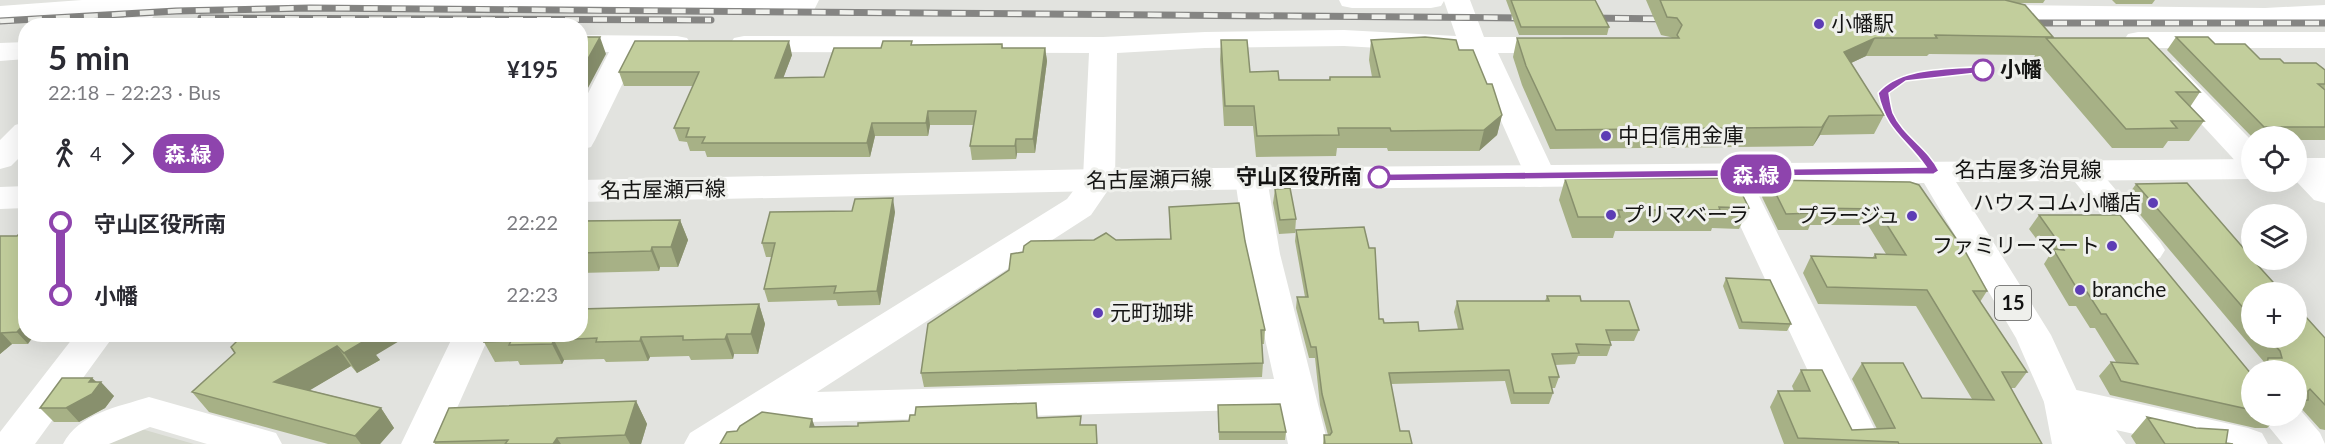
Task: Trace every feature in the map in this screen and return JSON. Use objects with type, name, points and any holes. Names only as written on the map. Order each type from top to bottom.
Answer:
[{"type":"street","points":[[0,14],[152,2],[804,4],[806,0]]},
{"type":"street","points":[[1352,0],[1431,0]]},
{"type":"street","points":[[1457,0],[1473,45],[1481,50],[1488,60],[1540,176]]},
{"type":"street","points":[[1980,0],[1985,5],[2012,13],[2103,7],[2265,16],[2325,13]]},
{"type":"street","points":[[137,18],[152,2]]},
{"type":"street","points":[[588,43],[1103,45],[1204,40],[1344,38],[1473,45],[1589,45]]},
{"type":"street","points":[[2241,148],[2138,40],[2325,40]]},
{"type":"street","points":[[588,124],[628,43]]},
{"type":"street","points":[[704,444],[1079,207],[1099,180],[1103,45]]},
{"type":"street","points":[[0,52],[18,51]]},
{"type":"street","points":[[0,159],[18,140]]},
{"type":"street","name":"名古屋瀬戸線","points":[[588,191],[1099,180],[1732,174],[1932,167]]},
{"type":"street","name":"名古屋多治見線","points":[[1932,167],[2082,170],[2241,169]]},
{"type":"street","name":"名古屋多治見線","points":[[1932,167],[2033,335],[2063,402],[2072,444]]},
{"type":"street","points":[[2308,168],[2325,192]]},
{"type":"street","points":[[2082,170],[2165,271]]},
{"type":"street","points":[[1732,174],[1862,444]]},
{"type":"street","points":[[1251,179],[1263,254],[1308,444]]},
{"type":"street","points":[[0,198],[18,197]]},
{"type":"street","points":[[13,444],[91,342]]},
{"type":"street","points":[[421,444],[468,342]]},
{"type":"street","points":[[776,399],[809,407],[1266,395],[1297,392]]},
{"type":"street","points":[[2063,402],[2106,444]]},
{"type":"street","points":[[2063,402],[2248,444]]},
{"type":"street","points":[[82,444],[98,430],[148,412],[262,444]]},
{"type":"street","points":[[2291,426],[2306,444]]},
{"type":"shaded area","points":[[138,428],[194,444],[98,444]]},
{"type":"building","points":[[1511,0],[1595,0],[1609,27],[1521,27]]},
{"type":"building","points":[[1660,0],[2005,0],[2025,5],[2053,37],[1935,35],[1937,38],[1875,38],[1844,52],[1884,115],[1829,116],[1822,127],[1556,130],[1526,66],[1517,38],[1679,38],[1677,35],[1682,25],[1677,18],[1667,17]]},
{"type":"building","points":[[588,37],[600,37],[588,59]]},
{"type":"building","points":[[1425,37],[1456,40],[1459,50],[1473,50],[1487,84],[1492,84],[1502,115],[1484,130],[1391,131],[1390,128],[1338,128],[1339,135],[1257,136],[1254,106],[1225,106],[1221,40],[1247,40],[1250,72],[1278,71],[1279,80],[1330,80],[1330,77],[1380,77],[1371,40]]},
{"type":"building","points":[[2176,37],[2208,37],[2215,44],[2245,44],[2260,59],[2280,59],[2284,63],[2316,63],[2325,70],[2325,84],[2318,84],[2325,90],[2325,127],[2263,126]]},
{"type":"building","points":[[2046,38],[2148,38],[2200,92],[2176,92],[2204,121],[2171,121],[2177,128],[2126,129]]},
{"type":"building","points":[[635,41],[789,41],[775,78],[824,77],[834,48],[881,48],[883,41],[912,41],[911,45],[1002,44],[1002,48],[1045,48],[1033,139],[1016,139],[1015,146],[970,146],[976,111],[928,111],[926,123],[872,123],[867,143],[702,143],[705,137],[686,137],[689,128],[674,128],[699,72],[619,72]]},
{"type":"building","points":[[1734,178],[1749,208],[1618,210],[1620,217],[1578,217],[1565,179]]},
{"type":"building","points":[[1769,180],[1910,182],[1919,185],[1966,253],[1987,291],[1973,291],[2027,372],[2002,372],[2042,444],[1899,444],[1898,442],[1798,438],[1778,391],[1810,391],[1801,370],[1822,370],[1852,430],[1895,428],[1862,363],[1903,363],[1922,398],[1994,400],[1927,290],[1827,287],[1811,256],[1876,258],[1875,254],[1906,255],[1877,209],[1814,208],[1816,213],[1786,214]]},
{"type":"building","points":[[2187,183],[2241,245],[2241,270],[2262,270],[2273,282],[2241,282],[2241,305],[2136,184]]},
{"type":"building","points":[[1290,188],[1296,219],[1280,220],[1275,189]]},
{"type":"building","points":[[893,198],[877,291],[834,293],[836,286],[764,289],[775,243],[762,243],[770,212],[852,211],[855,199]]},
{"type":"building","points":[[1239,203],[1265,330],[1261,330],[1263,363],[921,373],[928,324],[1009,270],[1011,254],[1023,252],[1024,246],[1031,241],[1094,240],[1106,233],[1116,240],[1171,239],[1169,207]]},
{"type":"building","points":[[2039,215],[2120,215],[2241,362],[2241,408],[2121,381],[2111,362],[2138,364],[2106,314],[2101,314],[2087,292],[2079,292],[2053,249],[2064,250]]},
{"type":"building","points":[[680,220],[671,247],[652,247],[651,251],[588,253],[588,221]]},
{"type":"building","points":[[1364,227],[1369,248],[1375,248],[1379,319],[1383,319],[1384,323],[1418,322],[1419,331],[1463,329],[1457,301],[1549,301],[1547,296],[1580,296],[1581,301],[1629,301],[1639,330],[1606,330],[1611,345],[1576,344],[1579,353],[1552,354],[1559,377],[1549,377],[1553,393],[1514,393],[1509,370],[1389,373],[1400,431],[1409,431],[1412,444],[1325,444],[1324,435],[1330,435],[1332,432],[1322,394],[1316,347],[1311,347],[1297,297],[1308,297],[1296,230]]},
{"type":"building","points":[[0,236],[17,236],[18,331],[0,333]]},
{"type":"building","points":[[1726,278],[1770,280],[1791,324],[1742,322]]},
{"type":"building","points":[[759,304],[751,334],[727,334],[725,339],[683,340],[683,336],[641,337],[640,341],[596,342],[597,338],[588,338],[588,309]]},
{"type":"building","points":[[2307,318],[2325,338],[2325,405],[2310,389],[2307,400],[2307,360],[2268,360],[2268,358],[2282,358],[2277,348],[2307,348]]},
{"type":"building","points":[[236,342],[363,342],[344,353],[337,346],[274,382],[381,408],[355,436],[192,392],[235,353],[231,347]]},
{"type":"building","points":[[510,342],[553,342],[552,344],[509,345]]},
{"type":"building","points":[[62,378],[92,378],[89,382],[101,382],[92,394],[66,408],[40,408]]},
{"type":"building","points":[[636,401],[625,435],[557,438],[553,444],[505,444],[508,440],[434,442],[449,408]]},
{"type":"building","points":[[1036,403],[1037,418],[1081,416],[1080,425],[1096,425],[1097,444],[720,444],[727,432],[737,431],[740,426],[762,412],[812,419],[810,427],[858,426],[858,423],[909,421],[910,415],[915,415],[916,407]]},
{"type":"building","points":[[1280,404],[1286,432],[1219,432],[1218,405]]},
{"type":"building","points":[[2147,417],[2196,428],[2228,430],[2226,443],[2233,444],[2165,444]]},
{"type":"railway","points":[[53,18],[176,11],[310,8],[1530,18]]},
{"type":"railway","points":[[1587,18],[1671,19]]},
{"type":"railway","points":[[0,21],[18,20]]},
{"type":"railway","points":[[588,20],[711,20]]},
{"type":"railway","points":[[2025,23],[2325,23]]},
{"type":"bus line","name":"森.緑","points":[[1379,177],[1934,171],[1930,163],[1903,135],[1888,112],[1883,93],[1893,83],[1904,78],[1983,70]]},
{"type":"place","name":"小幡駅","points":[[1819,24]]},
{"type":"place","name":"小幡","points":[[1983,70]]},
{"type":"place","name":"中日信用金庫","points":[[1606,136]]},
{"type":"place","name":"守山区役所南","points":[[1379,177]]},
{"type":"place","name":"ハウスコム小幡店","points":[[2153,203]]},
{"type":"place","name":"プリマベーラ","points":[[1611,215]]},
{"type":"place","name":"プラージュ","points":[[1912,216]]},
{"type":"place","name":"ファミリーマート","points":[[2112,246]]},
{"type":"place","name":"branche","points":[[2080,290]]},
{"type":"place","name":"元町珈琲","points":[[1098,313]]}]
